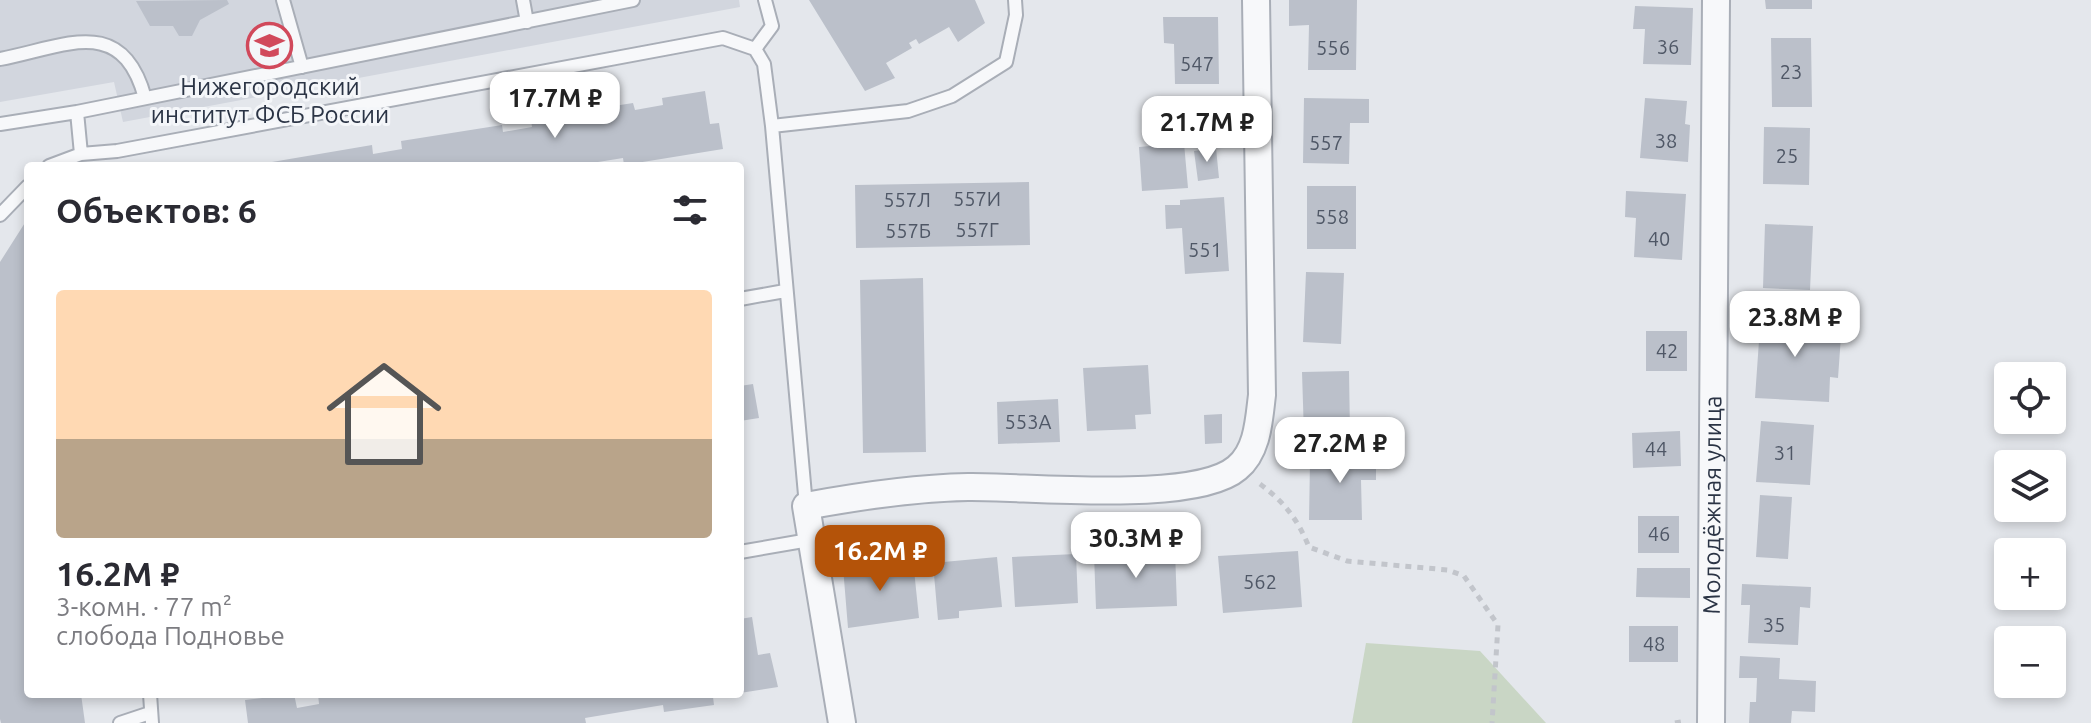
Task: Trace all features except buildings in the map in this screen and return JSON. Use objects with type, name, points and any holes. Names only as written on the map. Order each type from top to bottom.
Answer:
[{"type":"street","points":[[842,723],[809,540],[806,506],[884,492],[967,487],[1166,488],[1201,484],[1239,467],[1256,435],[1262,395],[1256,0]]},
{"type":"street","name":"Молодёжная улица","points":[[1711,723],[1716,0]]},
{"type":"lane","points":[[283,0],[302,67]]},
{"type":"lane","points":[[523,0],[527,22]]},
{"type":"lane","points":[[0,124],[77,112],[632,0]]},
{"type":"lane","points":[[755,49],[772,26],[765,0]]},
{"type":"lane","points":[[772,126],[908,111],[952,96],[1006,62],[1016,15],[1015,0]]},
{"type":"lane","points":[[60,162],[81,154],[117,151],[723,38],[755,49],[764,64],[772,126],[785,291],[802,434],[806,506]]},
{"type":"lane","points":[[0,59],[96,39],[115,47],[138,75],[145,98]]},
{"type":"lane","points":[[77,112],[81,154]]},
{"type":"lane","points":[[117,151],[118,162]]},
{"type":"lane","points":[[0,215],[24,190]]},
{"type":"lane","points":[[744,298],[785,291]]},
{"type":"lane","points":[[744,551],[809,540]]},
{"type":"lane","points":[[120,723],[151,718],[150,698]]},
{"type":"path","points":[[1239,467],[1284,502],[1298,519],[1309,547],[1347,561],[1448,570],[1464,576],[1498,625],[1492,723]]},
{"type":"shaded area","name":"Нижегородский институт ФСБ России","points":[[0,0],[739,0],[740,7],[123,122],[114,82],[0,102]]},
{"type":"green space","points":[[1366,643],[1480,651],[1546,723],[1352,723]]},
{"type":"place","name":"Нижегородский институт ФСБ России","points":[[270,45]]}]
